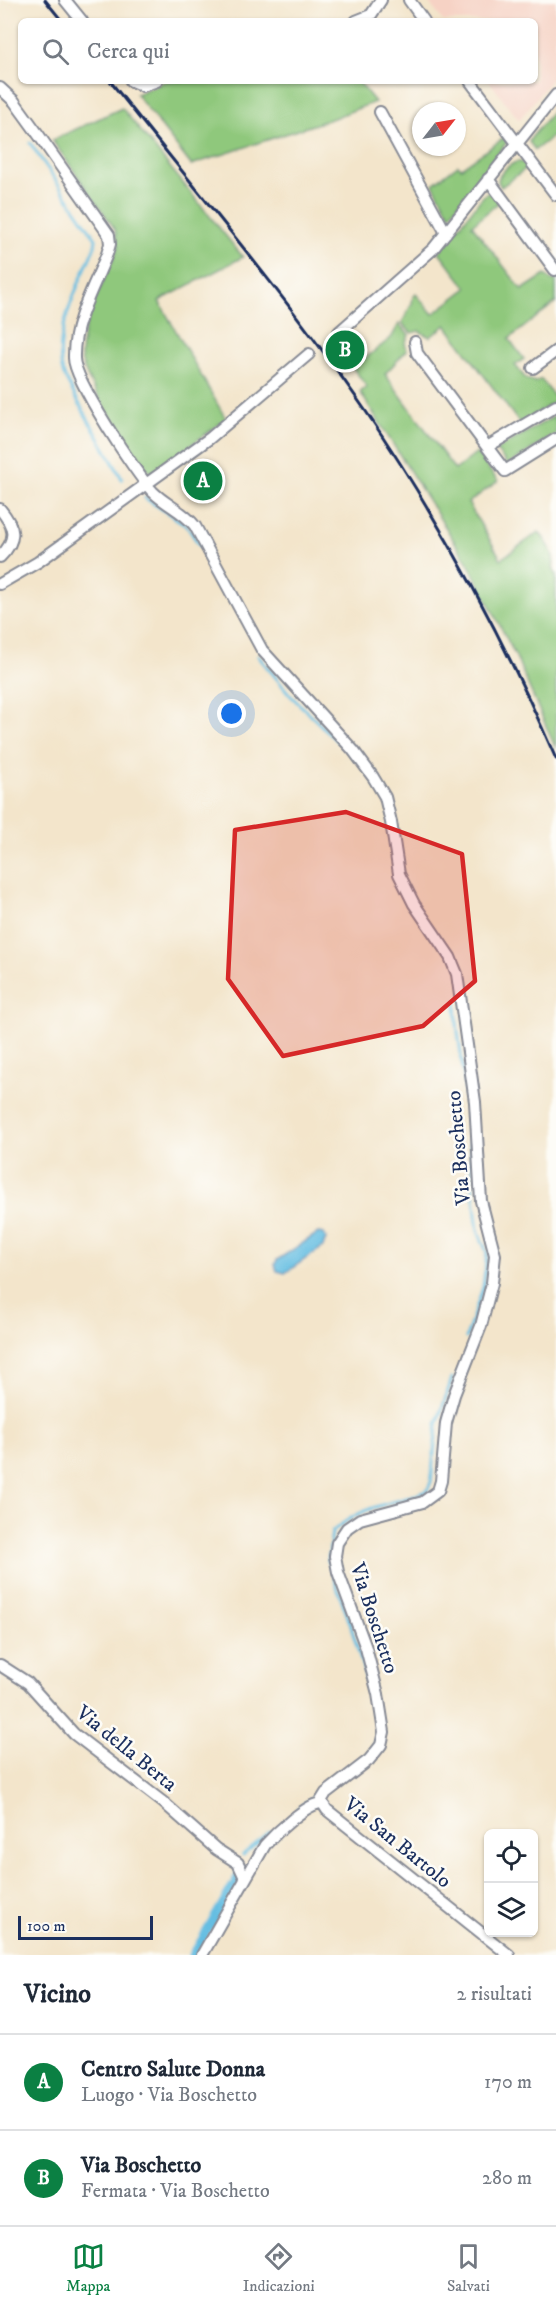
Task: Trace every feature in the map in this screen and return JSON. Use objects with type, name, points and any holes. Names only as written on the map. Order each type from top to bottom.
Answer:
[{"type":"street","points":[[65,0],[80,18]]},
{"type":"street","points":[[364,18],[371,15],[381,0]]},
{"type":"street","points":[[409,0],[422,18]]},
{"type":"street","points":[[472,84],[556,195]]},
{"type":"street","name":"Via Boschetto","points":[[0,88],[14,101],[109,235],[110,244],[107,254],[79,327],[74,352],[75,365],[117,442],[146,484],[195,526],[262,650],[353,750],[374,777],[385,797],[391,822],[395,858],[402,882],[446,950],[457,974],[476,1108],[481,1201],[495,1255],[490,1295],[481,1326],[457,1387],[446,1423],[441,1481],[438,1491],[423,1502],[360,1519],[347,1528],[337,1543],[336,1563],[340,1580],[366,1648],[378,1694],[384,1732],[383,1741],[374,1755],[326,1793],[322,1802],[310,1806],[276,1833],[265,1845],[202,1955]]},
{"type":"street","points":[[339,332],[423,260],[556,95]]},
{"type":"street","points":[[380,112],[446,233]]},
{"type":"street","points":[[488,179],[555,270]]},
{"type":"street","points":[[415,342],[417,353],[505,471],[556,439]]},
{"type":"street","points":[[533,368],[556,351]]},
{"type":"street","points":[[0,584],[38,562],[227,425],[309,354]]},
{"type":"street","points":[[487,447],[556,406]]},
{"type":"street","points":[[0,509],[11,524],[13,535],[9,548],[0,557]]},
{"type":"street","name":"Via della Berta","points":[[0,1665],[28,1683],[74,1734],[159,1799],[216,1849],[233,1860],[242,1868],[245,1878]]},
{"type":"street","name":"Via San Bartolo","points":[[322,1802],[327,1810],[509,1955]]},
{"type":"street","points":[[233,1860],[248,1859],[265,1845]]},
{"type":"highlighted area","points":[[346,812],[462,854],[475,981],[423,1026],[283,1056],[228,979],[235,830]]},
{"type":"shaded area","points":[[427,0],[556,0],[556,74],[519,120],[491,84],[538,84],[538,18],[441,18]]},
{"type":"green space","points":[[159,84],[360,84],[375,102],[331,119],[191,165],[136,94]]},
{"type":"green space","points":[[556,107],[556,134],[535,150],[529,142]]},
{"type":"green space","points":[[122,108],[243,257],[159,301],[226,419],[157,470],[151,472],[131,447],[98,396],[83,365],[81,355],[85,327],[118,247],[115,229],[52,140]]},
{"type":"green space","points":[[504,138],[507,142],[450,215],[433,184],[458,165],[461,168]]},
{"type":"green space","points":[[516,162],[522,162],[528,167],[501,187],[498,181],[500,175]]},
{"type":"green space","points":[[488,193],[493,194],[498,203],[472,225],[522,290],[545,275],[556,280],[556,302],[509,339],[524,359],[515,365],[526,379],[536,382],[541,379],[556,399],[520,424],[446,325],[430,337],[419,331],[411,333],[402,323],[416,294],[433,314],[467,288],[439,252]]},
{"type":"green space","points":[[399,324],[409,335],[405,343],[407,350],[385,374],[455,470],[477,453],[498,481],[468,503],[501,559],[539,532],[552,553],[556,576],[556,749],[516,657],[468,563],[360,392],[367,387],[353,368],[391,338]]},
{"type":"green space","points":[[556,415],[556,434],[508,465],[496,450]]},
{"type":"water","points":[[318,1233],[324,1234],[326,1238],[323,1247],[285,1273],[277,1271],[275,1264],[277,1260]]},
{"type":"waterway","points":[[30,143],[96,239],[70,306],[61,339],[60,354],[66,379],[122,479]]},
{"type":"waterway","points":[[145,498],[186,525],[200,546]]},
{"type":"waterway","points":[[258,656],[291,696],[338,742]]},
{"type":"waterway","points":[[456,1001],[469,1117],[472,1183],[478,1231],[487,1253],[483,1287],[466,1338]]},
{"type":"waterway","points":[[374,1705],[350,1623],[328,1562],[332,1532],[366,1510],[427,1491],[431,1482],[437,1424],[452,1378]]},
{"type":"waterway","points":[[374,1746],[379,1729]]},
{"type":"waterway","points":[[298,1809],[343,1774]]},
{"type":"waterway","points":[[243,1855],[270,1832]]},
{"type":"waterway","points":[[193,1955],[239,1876],[241,1868]]},
{"type":"railway","points":[[45,0],[60,18]]},
{"type":"railway","points":[[112,84],[304,326],[393,452],[469,580],[536,713],[556,759]]},
{"type":"place","name":"Via Boschetto","points":[[345,350]]},
{"type":"place","name":"Centro Salute Donna","points":[[203,481]]}]
